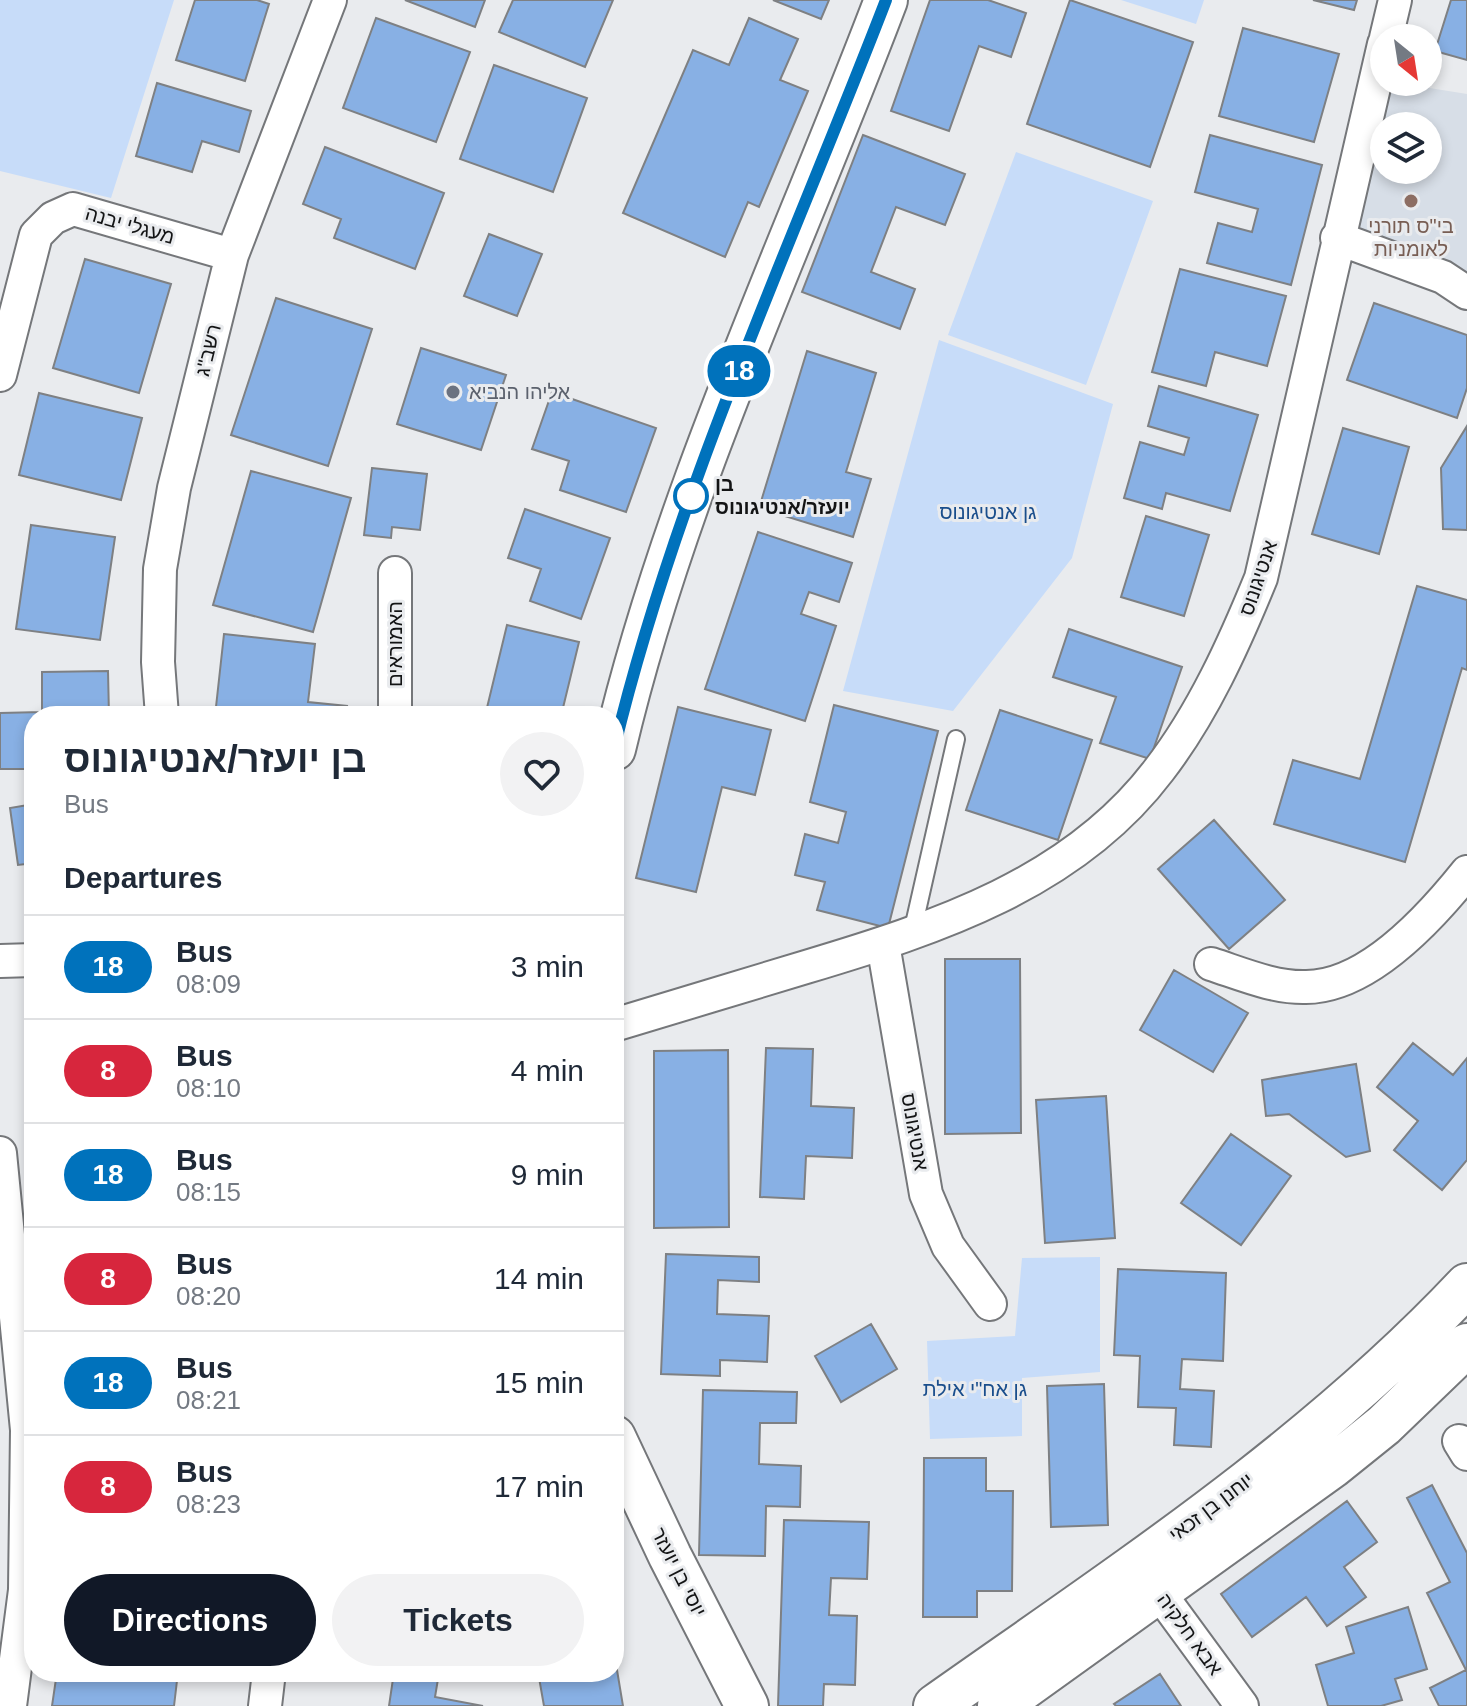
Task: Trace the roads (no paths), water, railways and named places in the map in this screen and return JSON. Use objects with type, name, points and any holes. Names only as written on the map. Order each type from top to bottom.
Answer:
[{"type":"street","name":"רשב\"ג","points":[[161,706],[158,662],[160,569],[174,488],[232,255],[330,0]]},
{"type":"street","points":[[624,707],[693,490],[886,0]]},
{"type":"street","points":[[1389,24],[1395,0]]},
{"type":"street","name":"אנטיגונוס","points":[[624,1022],[897,939],[973,912],[1029,882],[1093,837],[1159,771],[1234,644],[1261,578],[1371,96]]},
{"type":"street","name":"מעגלי יבנה","points":[[0,375],[9,296],[36,235],[53,218],[73,209],[232,255]]},
{"type":"street","points":[[1337,238],[1443,277],[1467,293]]},
{"type":"street","name":"האמוראים","points":[[395,573],[395,706]]},
{"type":"street","points":[[1211,964],[1270,983],[1306,987],[1338,983],[1402,940],[1467,872]]},
{"type":"street","name":"אנטיגונוס","points":[[897,939],[926,1194],[948,1246],[990,1304]]},
{"type":"street","points":[[0,961],[24,960]]},
{"type":"street","points":[[0,1153],[24,1339]]},
{"type":"street","name":"יוחנן בן זכאי","points":[[999,1706],[1345,1402],[1425,1330],[1467,1285]]},
{"type":"street","name":"יוחנן בן זכאי","points":[[935,1706],[1148,1578],[1363,1441],[1467,1345]]},
{"type":"street","name":"יוסי בן יועזר","points":[[624,1458],[747,1706]]},
{"type":"street","points":[[10,1706],[12,1590],[24,1545]]},
{"type":"street","name":"אבא חלקיה","points":[[1148,1578],[1242,1706]]},
{"type":"street","points":[[265,1706],[268,1682]]},
{"type":"lane","points":[[897,939],[956,739]]},
{"type":"place","name":"בי\"ס תורני לאומניות","points":[[1411,201]]},
{"type":"place","name":"אליהו הנביא","points":[[453,392]]},
{"type":"place","name":"בן יועזר/אנטיגונוס","points":[[691,496]]},
{"type":"park label","name":"גן אנטיגונוס","points":[[988,512]]},
{"type":"park label","name":"גן אח\"י אילת","points":[[975,1389]]}]
